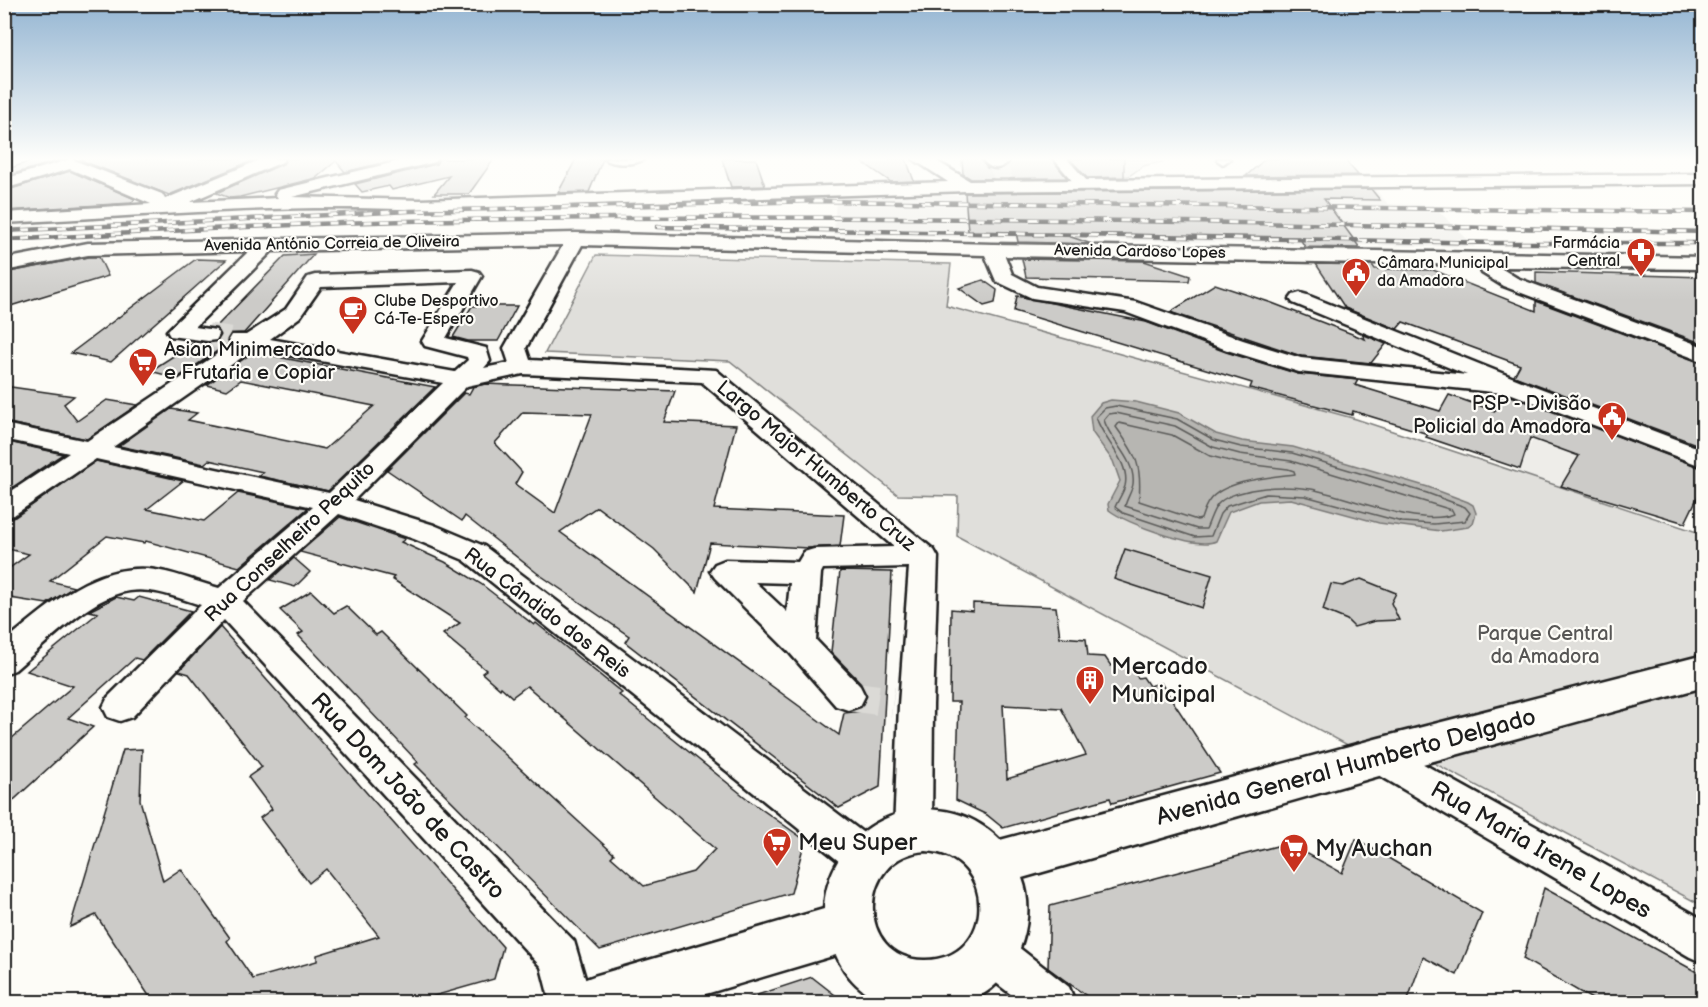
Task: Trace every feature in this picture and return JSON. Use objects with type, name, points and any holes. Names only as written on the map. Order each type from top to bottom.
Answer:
[{"type":"street","points":[[4,218],[201,206]]},
{"type":"street","points":[[244,340],[462,380],[524,367],[517,357],[515,348],[576,239]]},
{"type":"street","name":"Avenida António Correia de Oliveira","points":[[4,265],[88,249],[576,239]]},
{"type":"street","name":"Avenida Cardoso Lopes","points":[[576,239],[993,250],[1704,263]]},
{"type":"street","points":[[208,335],[178,331],[267,245]]},
{"type":"street","points":[[993,250],[1003,277],[1032,292],[1129,306],[1235,345],[1299,364],[1516,387]]},
{"type":"street","points":[[1496,259],[1488,266],[1489,270],[1510,282],[1704,355]]},
{"type":"street","points":[[4,509],[92,451],[244,340],[293,313],[315,281],[472,276],[433,341],[478,353],[520,339]]},
{"type":"street","points":[[1300,299],[1516,387],[1704,459]]},
{"type":"street","name":"Rua Conselheiro Pequito","points":[[120,707],[224,601],[335,502],[462,380],[479,361],[478,353]]},
{"type":"street","name":"Largo Major Humberto Cruz","points":[[524,367],[708,375],[924,556]]},
{"type":"street","name":"Rua Cândido dos Reis","points":[[4,431],[335,502],[424,532],[474,553],[864,857]]},
{"type":"street","points":[[800,643],[806,573],[814,559],[924,556],[904,703],[913,831]]},
{"type":"street","points":[[806,573],[725,571],[800,643],[848,696]]},
{"type":"street","points":[[4,661],[82,598],[108,585],[129,579],[148,579],[224,601]]},
{"type":"street","name":"Rua Dom João de Castro","points":[[224,601],[559,956],[571,1002]]},
{"type":"street","name":"Avenida General Humberto Delgado","points":[[989,865],[1379,757],[1704,671]]},
{"type":"street","name":"Rua Maria Irene Lopes","points":[[1379,757],[1704,944]]},
{"type":"street","points":[[913,831],[934,832],[955,838],[974,849],[989,865],[1000,886],[1005,909],[1002,932],[993,954],[978,970],[960,981],[915,994],[874,964],[859,946],[849,926],[847,901],[852,877],[864,857],[877,844],[894,835],[913,831]]},
{"type":"street","points":[[594,1002],[849,926]]},
{"type":"street","points":[[993,954],[1054,1002]]},
{"type":"shaded area","points":[[836,206],[1434,206],[1475,247],[834,235]]},
{"type":"shaded area","points":[[1547,414],[1596,429],[1561,486],[1518,472]]},
{"type":"green space","name":"Parque Central da Amadora","points":[[596,255],[951,264],[946,306],[1356,419],[1703,534],[1703,906],[1387,738],[1355,749],[957,536],[958,496],[898,495],[730,361],[545,353]]},
{"type":"water","points":[[1111,400],[1136,402],[1179,413],[1216,434],[1242,441],[1293,447],[1428,487],[1473,505],[1476,513],[1473,523],[1468,527],[1441,531],[1379,523],[1291,499],[1259,501],[1229,512],[1216,541],[1194,542],[1161,534],[1130,522],[1109,510],[1108,504],[1120,481],[1113,461],[1092,432],[1090,416],[1101,403]]},
{"type":"building","points":[[4,206],[83,206],[4,211]]},
{"type":"building","points":[[966,206],[1329,206],[1360,248],[1305,247],[1299,237],[1059,233],[1092,244],[1018,242],[1016,232],[968,231]]},
{"type":"building","points":[[314,254],[244,333],[230,334],[227,340],[229,343],[177,378],[150,371],[195,342],[218,341],[221,334],[215,328],[285,256]]},
{"type":"building","points":[[88,257],[99,257],[108,276],[4,308],[4,273]]},
{"type":"building","points":[[196,259],[226,260],[111,362],[71,353]]},
{"type":"building","points":[[1022,259],[1144,261],[1190,276],[1189,281],[1026,277]]},
{"type":"building","points":[[1316,264],[1372,265],[1375,269],[1433,270],[1536,311],[1536,301],[1704,364],[1704,447],[1514,376],[1520,365],[1403,322],[1397,329],[1345,308]]},
{"type":"building","points":[[1536,272],[1704,277],[1704,311],[1697,317],[1704,323],[1704,344],[1536,283]]},
{"type":"building","points":[[983,280],[997,290],[995,303],[984,306],[959,288]]},
{"type":"building","points":[[1215,284],[1365,339],[1362,334],[1386,344],[1371,363],[1301,356],[1170,312]]},
{"type":"building","points":[[1017,296],[1146,322],[1226,352],[1298,374],[1358,380],[1355,385],[1440,411],[1449,395],[1495,411],[1503,395],[1511,396],[1704,469],[1704,484],[1685,523],[1561,486],[1579,456],[1530,438],[1520,469],[1426,437],[1428,434],[1353,411],[1352,415],[1250,388],[1252,383],[1014,311]]},
{"type":"building","points":[[472,306],[517,306],[498,341],[468,341],[453,337]]},
{"type":"building","points":[[258,352],[435,387],[328,491],[259,476],[263,472],[209,460],[204,464],[119,446],[171,409],[197,413],[188,420],[325,449],[374,406],[241,380],[227,390],[207,385],[252,353]]},
{"type":"building","points":[[485,384],[675,391],[664,422],[736,425],[714,509],[844,515],[840,546],[808,548],[710,543],[697,592],[654,549],[597,507],[560,532],[839,735],[844,713],[874,710],[865,701],[867,695],[862,684],[831,652],[840,571],[892,572],[880,787],[839,808],[625,642],[629,636],[537,573],[465,516],[462,521],[387,470],[464,393],[469,394],[473,387]],"holes":[[[523,412],[592,414],[555,513],[515,484],[522,472],[495,443]]]},
{"type":"building","points":[[4,386],[74,396],[64,404],[77,421],[107,400],[137,405],[87,439],[4,422]]},
{"type":"building","points":[[4,441],[63,454],[4,493]]},
{"type":"building","points":[[96,461],[183,481],[147,509],[204,521],[238,493],[308,508],[239,567],[146,541],[144,543],[107,536],[50,581],[74,587],[47,604],[4,597],[4,572],[29,554],[4,548],[4,520],[15,517]]},
{"type":"building","points":[[340,517],[405,539],[401,542],[445,562],[481,584],[534,625],[536,623],[622,693],[619,695],[750,801],[805,840],[791,893],[600,950],[415,764],[418,762],[298,635],[303,632],[280,610],[311,591],[334,613],[346,606],[376,635],[381,632],[467,716],[465,718],[614,854],[611,857],[644,886],[693,872],[715,849],[527,686],[512,697],[501,687],[500,689],[482,673],[486,670],[443,634],[460,623],[392,579],[394,577],[300,552]]},
{"type":"building","points":[[1125,549],[1212,575],[1202,608],[1114,579]]},
{"type":"building","points":[[294,558],[310,572],[295,587],[270,580]]},
{"type":"building","points":[[1361,579],[1396,593],[1391,603],[1399,620],[1375,621],[1354,627],[1347,620],[1323,610],[1331,584],[1343,586]]},
{"type":"building","points":[[116,597],[134,601],[139,597],[191,611],[142,660],[135,658],[68,718],[93,727],[4,809],[4,745],[73,686],[27,671],[98,613],[89,611]]},
{"type":"building","name":"Mercado Municipal","points":[[973,603],[1056,607],[1060,637],[1086,639],[1088,656],[1105,657],[1111,666],[1127,662],[1138,678],[1143,677],[1149,686],[1161,683],[1220,773],[1112,803],[1110,798],[1003,828],[987,815],[956,800],[959,702],[950,702],[951,609],[973,611]],"holes":[[[1003,705],[1061,708],[1086,755],[1007,779]]]},
{"type":"building","points":[[220,627],[503,947],[494,979],[413,1002],[153,1002],[96,915],[70,927],[123,750],[142,749],[140,800],[163,881],[181,869],[230,938],[227,941],[253,979],[317,961],[317,955],[379,936],[326,869],[309,883],[290,858],[260,818],[272,809],[248,777],[262,767],[189,674],[179,671]]},
{"type":"building","points":[[1356,839],[1482,913],[1457,975],[1423,957],[1407,1002],[1095,1002],[1048,968],[1050,906],[1288,843],[1342,873]]},
{"type":"building","points":[[1544,888],[1704,976],[1704,1002],[1597,1002],[1523,959]]},
{"type":"building","points":[[812,977],[844,1002],[748,1002],[748,998]]},
{"type":"tunnel","points":[[208,335],[237,339]]},
{"type":"tunnel","points":[[848,696],[893,702]]},
{"type":"railway","points":[[4,231],[410,211],[614,206]]},
{"type":"railway","points":[[1220,206],[1704,212]]},
{"type":"railway","points":[[4,240],[355,222],[730,217],[1054,220],[1704,232]]},
{"type":"railway","points":[[657,227],[1497,243],[1704,243]]},
{"type":"place","name":"Farmácia Central","points":[[1641,278]]},
{"type":"place","name":"Câmara Municipal da Amadora","points":[[1356,298]]},
{"type":"place","name":"Clube Desportivo Cá-Te-Espero","points":[[353,336]]},
{"type":"place","name":"Asian Minimercado e Frutaria e Copiar","points":[[143,388]]},
{"type":"place","name":"PSP - Divisão Policial da Amadora","points":[[1612,442]]},
{"type":"place","name":"Mercado Municipal","points":[[1090,706]]},
{"type":"place","name":"Meu Super","points":[[777,868]]},
{"type":"place","name":"My Auchan","points":[[1294,874]]}]
